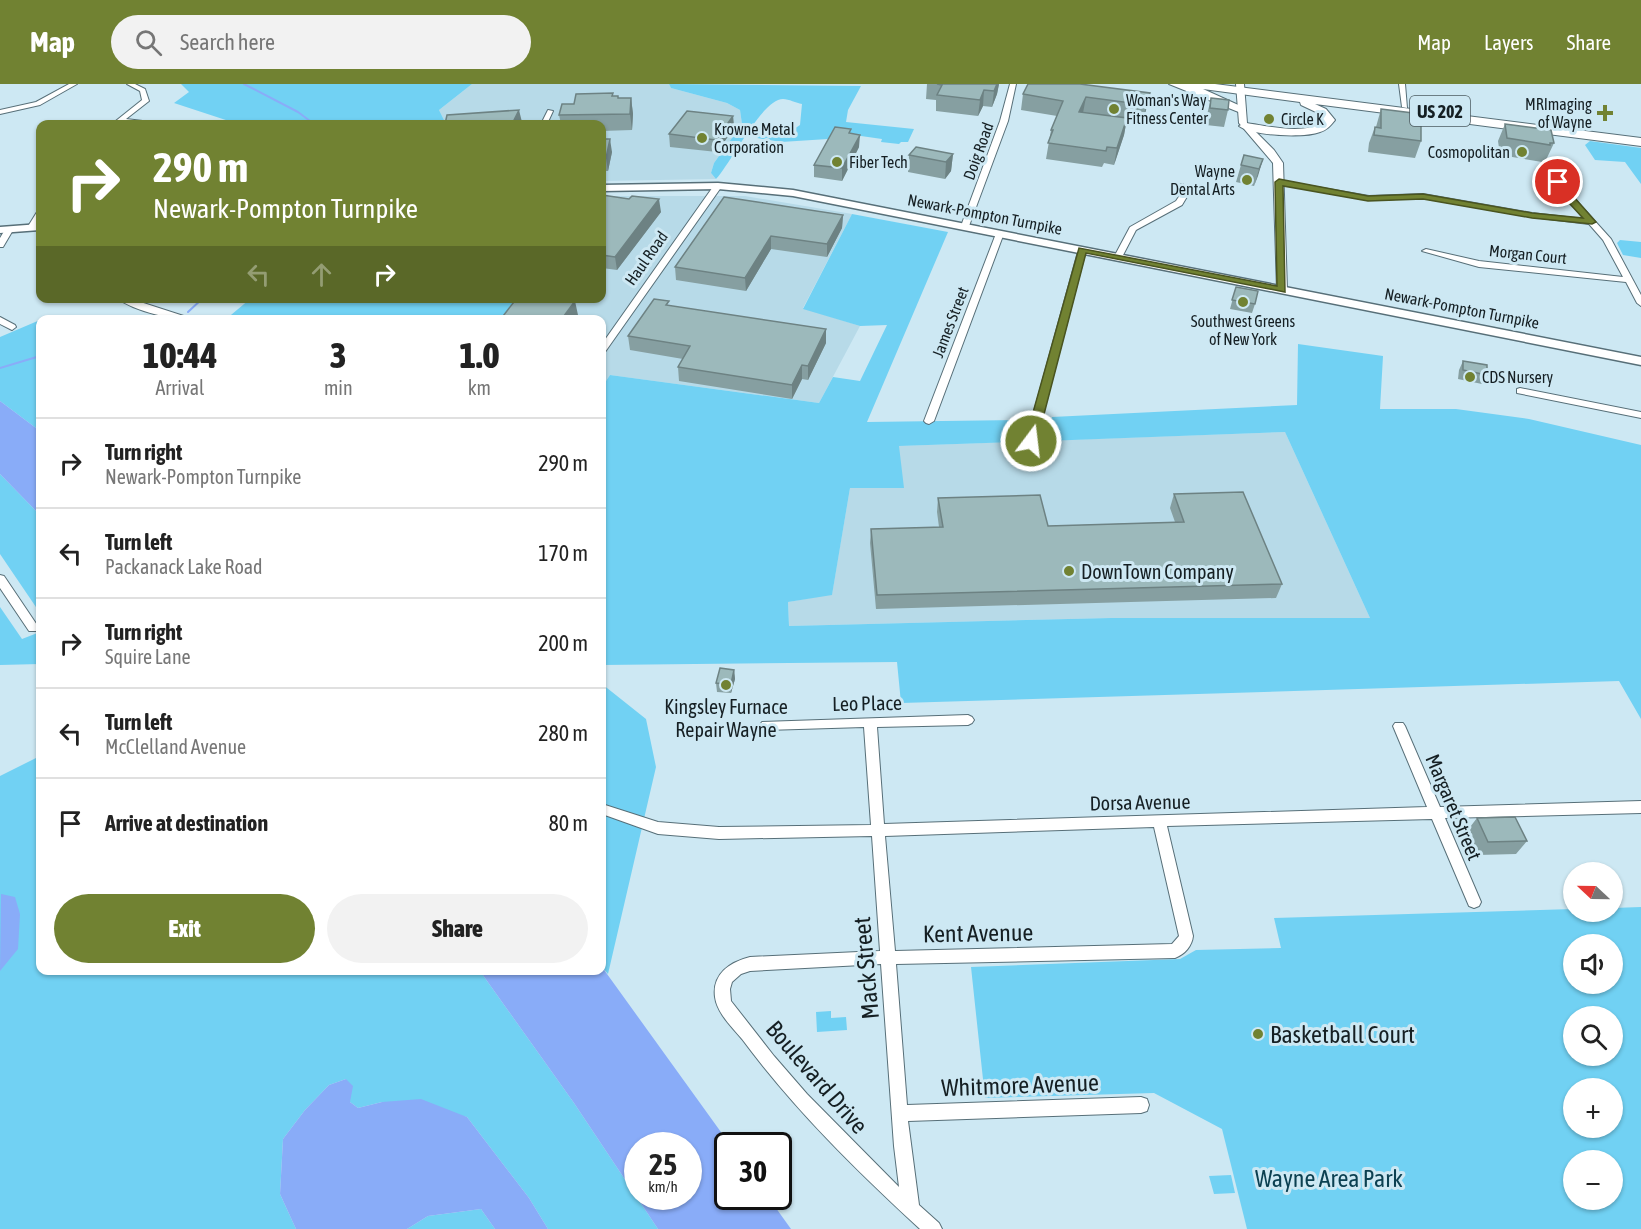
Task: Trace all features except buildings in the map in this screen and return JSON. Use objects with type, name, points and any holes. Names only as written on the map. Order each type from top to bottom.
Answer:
[{"type":"highway","points":[[1174,84],[1198,91],[1241,110]]},
{"type":"highway","name":"US 202","points":[[1189,84],[1237,86],[1641,137]]},
{"type":"highway","name":"US 202","points":[[1237,86],[1285,97],[1641,142]]},
{"type":"highway","points":[[1245,126],[1298,132],[1318,130],[1328,123],[1328,118],[1319,109],[1285,97]]},
{"type":"main road","name":"Newark-Pompton Turnpike","points":[[606,188],[718,186],[793,193],[1641,361]]},
{"type":"main road","points":[[5,230],[36,228]]},
{"type":"street","points":[[0,112],[46,102],[74,84]]},
{"type":"street","points":[[123,120],[146,101],[143,90],[130,84]]},
{"type":"street","name":"Doig Road","points":[[965,226],[1004,121],[1013,84]]},
{"type":"street","points":[[1402,84],[1405,107]]},
{"type":"street","points":[[1237,86],[1245,126],[1273,154],[1278,163],[1282,290]]},
{"type":"street","points":[[546,120],[550,111]]},
{"type":"street","points":[[1279,182],[1368,198],[1423,196],[1532,215],[1592,222]]},
{"type":"street","points":[[1558,182],[1607,239],[1641,303]]},
{"type":"street","name":"Haul Road","points":[[606,344],[718,186]]},
{"type":"street","points":[[1118,257],[1133,230],[1179,203],[1184,195],[1180,186]]},
{"type":"street","points":[[0,245],[5,230]]},
{"type":"street","name":"James Street","points":[[929,421],[1000,233]]},
{"type":"street","points":[[1031,441],[1082,250]]},
{"type":"street","name":"Morgan Court","points":[[1426,251],[1479,264],[1629,280]]},
{"type":"street","points":[[130,303],[173,315]]},
{"type":"street","points":[[0,320],[12,327]]},
{"type":"street","points":[[1520,391],[1641,415]]},
{"type":"street","points":[[0,579],[33,628]]},
{"type":"street","name":"Leo Place","points":[[766,725],[968,720]]},
{"type":"street","name":"Mack Street","points":[[870,722],[900,1113],[911,1209]]},
{"type":"street","name":"Margaret Street","points":[[1399,726],[1474,902]]},
{"type":"street","name":"Dorsa Avenue","points":[[606,810],[673,830],[709,832],[878,831],[1641,807]]},
{"type":"street","name":"Kent Avenue","points":[[767,963],[1174,951],[1185,942],[1186,936],[1159,821]]},
{"type":"street","name":"Boulevard Drive","points":[[767,963],[743,966],[726,977],[721,994],[724,1004],[782,1079],[834,1136],[933,1229]]},
{"type":"street","name":"Whitmore Avenue","points":[[900,1113],[1141,1105]]},
{"type":"shaded area","points":[[472,84],[669,84],[671,88],[727,103],[740,110],[742,124],[714,163],[711,173],[716,179],[606,181],[606,120],[444,120],[439,110]]},
{"type":"shaded area","points":[[606,196],[745,196],[852,214],[803,308],[860,326],[819,403],[610,375],[606,381],[606,315],[512,315],[520,303],[606,303]]},
{"type":"shaded area","points":[[0,401],[36,428],[36,511],[0,474]]},
{"type":"shaded area","points":[[1285,432],[1370,618],[1111,618],[789,626],[788,602],[832,594],[850,488],[899,446]]},
{"type":"shaded area","points":[[1,894],[15,897],[20,914],[18,949],[0,971]]},
{"type":"shaded area","points":[[606,973],[721,1132],[714,1132],[714,1210],[777,1210],[791,1229],[658,1229],[645,1210],[702,1210],[702,1132],[624,1132],[624,1178],[483,975],[606,975]]},
{"type":"shaded area","points":[[346,1079],[353,1086],[350,1102],[358,1108],[382,1102],[421,1099],[467,1117],[529,1198],[548,1229],[495,1229],[481,1209],[428,1216],[407,1229],[296,1229],[280,1194],[283,1139],[305,1110],[329,1085]]},
{"type":"green space","points":[[181,84],[472,84],[439,110],[444,120],[226,120],[174,103],[189,92]]},
{"type":"green space","points":[[669,84],[861,86],[848,110],[846,122],[914,129],[908,142],[899,144],[881,142],[882,139],[833,132],[828,139],[781,142],[757,138],[762,131],[791,131],[800,125],[802,104],[783,99],[766,109],[716,179],[711,173],[714,163],[742,124],[740,110],[727,103],[671,88]]},
{"type":"green space","points":[[1590,141],[1641,148],[1641,184],[1625,162],[1595,160],[1585,145]]},
{"type":"green space","points":[[852,214],[948,232],[867,422],[1023,420],[1015,442],[899,446],[904,488],[850,488],[832,595],[788,602],[789,626],[1111,618],[1370,618],[1285,432],[1045,441],[1052,417],[1297,405],[1298,344],[1383,356],[1380,409],[1456,409],[1529,419],[1641,445],[1641,719],[1619,681],[901,703],[897,662],[606,665],[606,381],[610,375],[819,403],[833,377],[860,381],[887,325],[860,326],[803,309]]},
{"type":"green space","points":[[1620,240],[1641,242],[1641,258],[1623,255],[1617,243]]},
{"type":"green space","points":[[245,303],[519,303],[511,315],[231,315]]},
{"type":"green space","points":[[36,322],[36,428],[0,401],[0,337]]},
{"type":"green space","points":[[0,474],[36,511],[36,607],[0,554]]},
{"type":"green space","points":[[0,607],[22,639],[36,634],[36,664],[0,665]]},
{"type":"green space","points":[[606,687],[646,719],[656,767],[608,974],[606,972]]},
{"type":"green space","points":[[36,758],[36,975],[483,975],[624,1178],[624,1210],[645,1210],[658,1229],[548,1229],[529,1198],[467,1117],[382,1102],[358,1108],[350,1102],[346,1079],[329,1085],[305,1110],[283,1139],[280,1194],[296,1229],[0,1229],[0,776]]},
{"type":"green space","name":"Wayne Area Park","points":[[1641,907],[1641,1229],[1247,1229],[1222,1129],[1154,1093],[985,1098],[971,967],[1180,959],[1196,950],[1281,948],[1274,918],[1563,909],[1563,922],[1623,922],[1623,908]]},
{"type":"green space","points":[[831,1011],[831,1018],[846,1017],[847,1030],[817,1032],[816,1012]]},
{"type":"green space","points":[[1231,1175],[1235,1193],[1214,1194],[1209,1176]]},
{"type":"green space","points":[[481,1209],[495,1229],[407,1229],[428,1216]]},
{"type":"waterway","points":[[244,84],[298,112],[309,120]]},
{"type":"waterway","points":[[188,312],[198,303]]},
{"type":"waterway","points":[[0,368],[36,357]]},
{"type":"place","name":"Woman's Way Fitness Center","points":[[1114,109]]},
{"type":"place","name":"MRImaging of Wayne","points":[[1605,113]]},
{"type":"place","name":"Circle K","points":[[1269,119]]},
{"type":"place","name":"Krowne Metal Corporation","points":[[702,138]]},
{"type":"place","name":"Cosmopolitan","points":[[1522,152]]},
{"type":"place","name":"Fiber Tech","points":[[837,162]]},
{"type":"place","name":"Wayne Dental Arts","points":[[1247,180]]},
{"type":"place","name":"Southwest Greens of New York","points":[[1243,302]]},
{"type":"place","name":"CDS Nursery","points":[[1470,377]]},
{"type":"place","name":"DownTown Company","points":[[1069,571]]},
{"type":"place","name":"Kingsley Furnace Repair Wayne","points":[[726,685]]},
{"type":"place","name":"Basketball Court","points":[[1258,1034]]},
{"type":"route","points":[[1031,441],[1082,250],[1282,290],[1279,182],[1368,198],[1423,196],[1460,204],[1592,222],[1558,182]]}]
